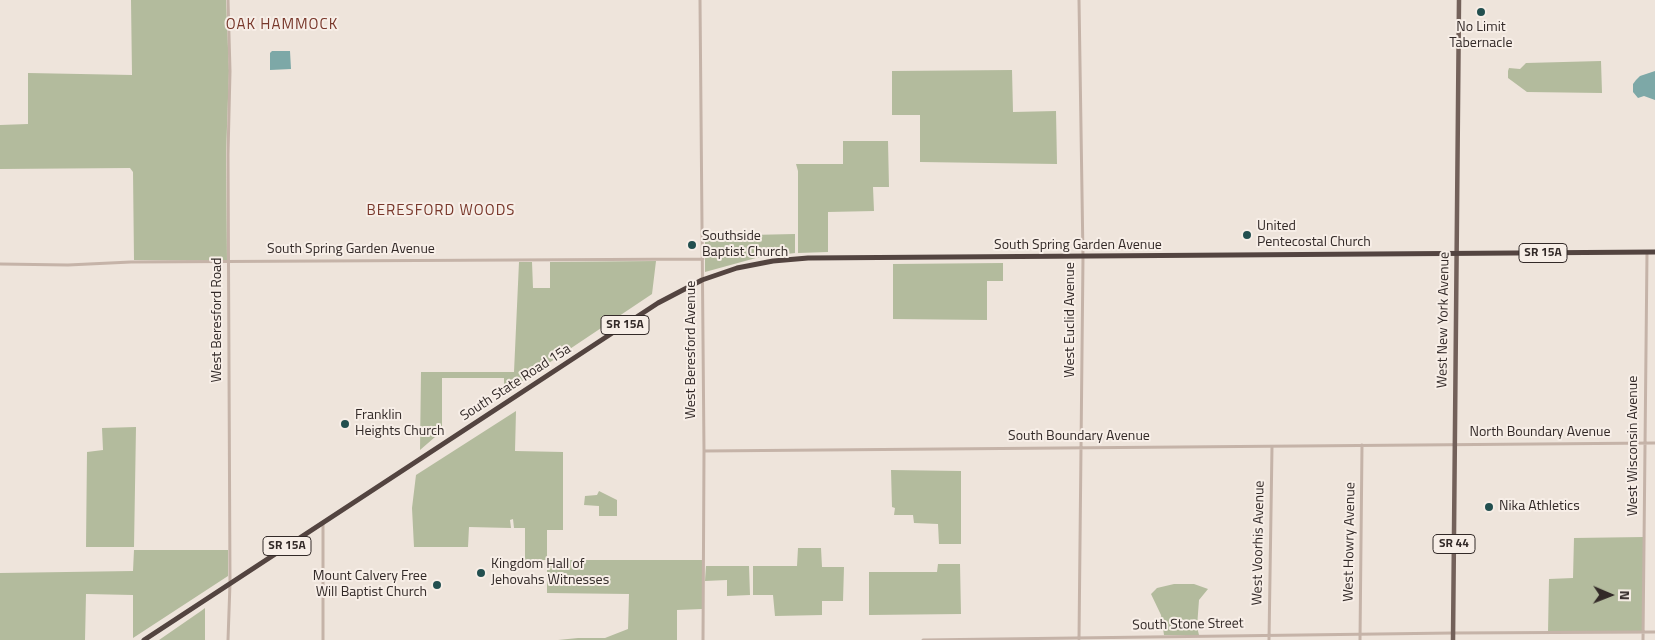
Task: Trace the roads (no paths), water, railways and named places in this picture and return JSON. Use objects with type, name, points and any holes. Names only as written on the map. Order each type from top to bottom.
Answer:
[{"type":"highway","name":"SR 15A","points":[[1456,254],[1655,252]]},
{"type":"highway","name":"South Spring Garden Avenue","points":[[702,280],[749,265],[796,259],[1456,254]]},
{"type":"highway","name":"South State Road 15a","points":[[144,640],[658,303],[702,280]]},
{"type":"main road","name":"West New York Avenue","points":[[1453,640],[1458,0]]},
{"type":"street","name":"West Beresford Road","points":[[228,0],[230,71],[228,154],[230,584],[228,640]]},
{"type":"street","name":"West Beresford Avenue","points":[[700,0],[704,451],[703,640]]},
{"type":"street","name":"West Euclid Avenue","points":[[1079,0],[1083,257],[1079,639]]},
{"type":"street","name":"West Wisconsin Avenue","points":[[1643,640],[1646,253]]},
{"type":"street","name":"South Spring Garden Avenue","points":[[0,264],[703,259]]},
{"type":"street","name":"North Boundary Avenue","points":[[1454,445],[1655,443]]},
{"type":"street","name":"West Howry Avenue","points":[[1360,640],[1362,445]]},
{"type":"street","name":"South Boundary Avenue","points":[[704,451],[1454,445]]},
{"type":"street","name":"West Voorhis Avenue","points":[[1269,640],[1272,447]]},
{"type":"street","points":[[322,640],[323,523]]},
{"type":"street","name":"South Stone Street","points":[[923,640],[1655,632]]},
{"type":"water","points":[[272,51],[290,51],[291,69],[270,70],[270,53]]},
{"type":"water","points":[[1655,71],[1655,100],[1644,96],[1638,98],[1633,92],[1633,84],[1640,76]]},
{"type":"place","name":"No Limit Tabernacle","points":[[1481,12]]},
{"type":"place","name":"United Pentecostal Church","points":[[1247,235]]},
{"type":"place","name":"Southside Baptist Church","points":[[692,245]]},
{"type":"place","name":"Franklin Heights Church","points":[[345,424]]},
{"type":"place","name":"Nika Athletics","points":[[1489,507]]},
{"type":"place","name":"Kingdom Hall of Jehovahs Witnesses","points":[[481,573]]},
{"type":"place","name":"Mount Calvery Free Will Baptist Church","points":[[437,585]]},
{"type":"district","name":"OAK HAMMOCK","points":[[282,25]]},
{"type":"district","name":"BERESFORD WOODS","points":[[441,211]]}]
